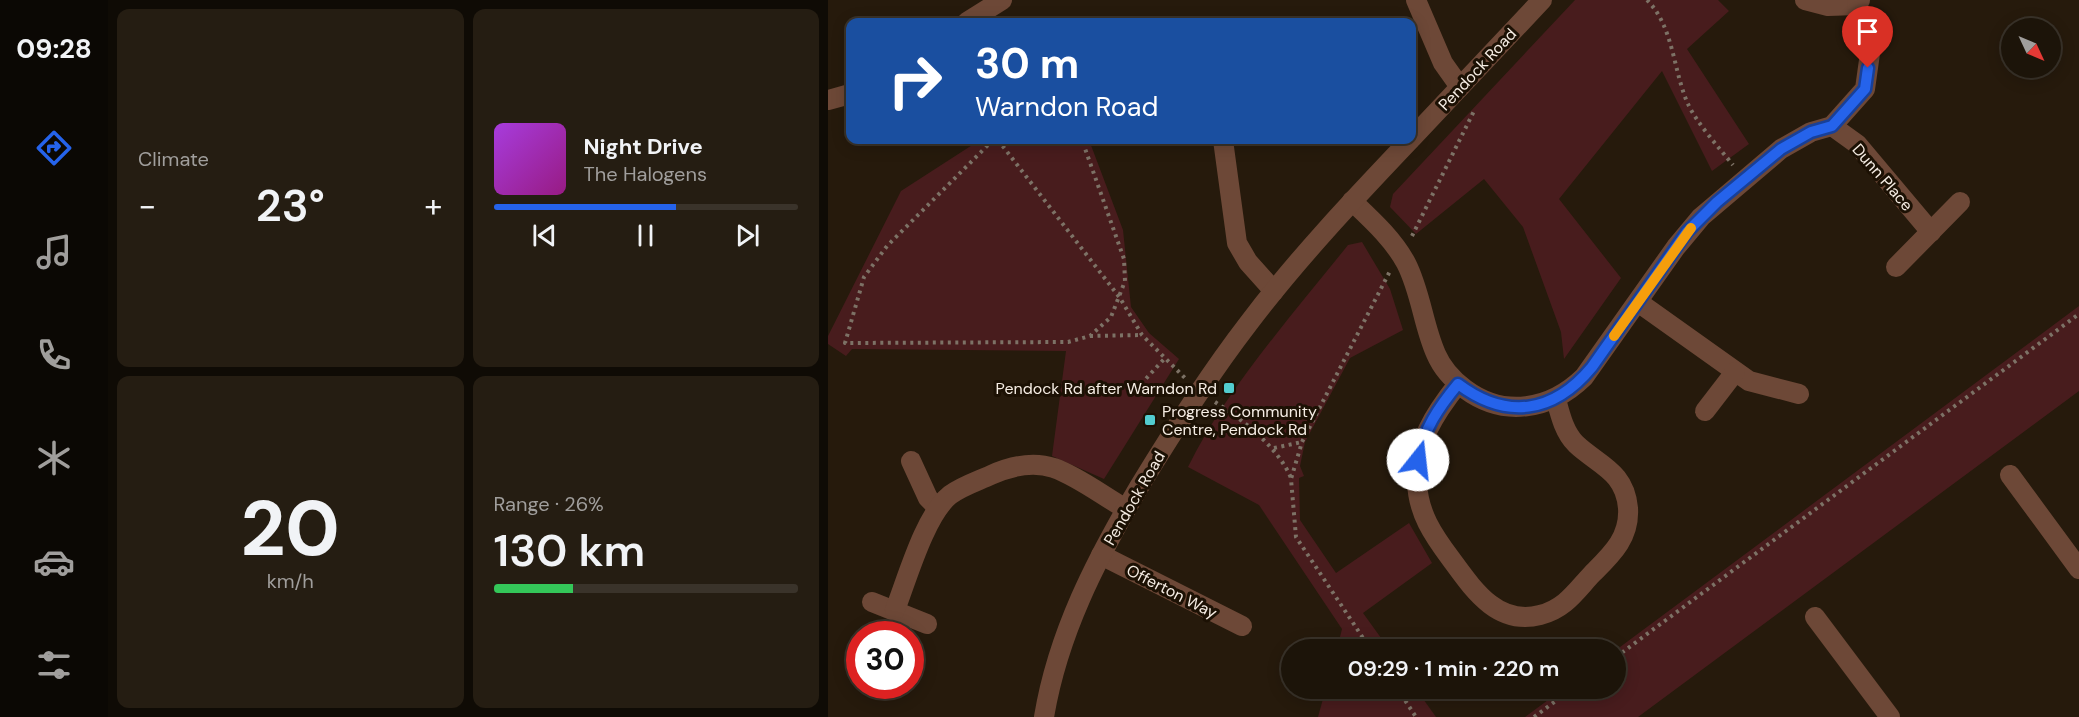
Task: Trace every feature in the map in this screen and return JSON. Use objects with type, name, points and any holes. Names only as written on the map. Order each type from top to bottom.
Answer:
[{"type":"street","points":[[973,18],[1002,0]]},
{"type":"street","points":[[1416,0],[1443,63],[1460,87]]},
{"type":"street","name":"Pendock Road","points":[[1416,134],[1542,0]]},
{"type":"street","points":[[1352,201],[1383,231],[1401,254],[1415,285],[1436,355],[1458,384],[1480,399],[1499,406],[1532,407],[1556,399],[1584,377],[1687,232],[1781,149],[1811,132],[1832,126],[1865,89],[1871,46],[1859,3],[1828,6],[1804,0]]},
{"type":"street","points":[[828,100],[846,95]]},
{"type":"street","name":"Dunn Place","points":[[1832,126],[1857,144],[1931,232]]},
{"type":"street","points":[[1224,144],[1237,243],[1248,262],[1274,291]]},
{"type":"street","name":"Pendock Road","points":[[1044,717],[1051,679],[1067,627],[1101,555],[1126,509],[1199,392],[1274,291],[1352,201],[1406,144]]},
{"type":"street","points":[[1896,267],[1960,202]]},
{"type":"street","points":[[1638,302],[1754,384],[1799,394]]},
{"type":"street","points":[[1705,411],[1735,372]]},
{"type":"street","points":[[1458,384],[1430,423],[1420,448],[1416,481],[1420,502],[1431,532],[1471,589],[1490,605],[1508,614],[1521,617],[1547,613],[1574,596],[1616,550],[1627,521],[1626,499],[1618,480],[1606,466],[1570,437],[1561,419],[1556,399]]},
{"type":"street","points":[[911,461],[928,498],[938,508]]},
{"type":"street","points":[[895,610],[938,508],[960,489],[997,472],[1019,465],[1054,468],[1126,509]]},
{"type":"street","points":[[2010,475],[2079,569]]},
{"type":"street","name":"Offerton Way","points":[[1101,555],[1242,626]]},
{"type":"street","points":[[872,602],[927,624]]},
{"type":"street","points":[[1815,617],[1890,717]]},
{"type":"path","points":[[1647,0],[1652,5],[1668,37],[1688,106],[1744,180]]},
{"type":"path","points":[[1411,238],[1474,111]]},
{"type":"path","points":[[989,144],[887,246],[864,278],[845,343],[1068,342],[1090,336],[1142,335]]},
{"type":"path","points":[[1001,144],[1120,298],[1142,335],[1199,392],[1220,405],[1274,448],[1284,461],[1291,479],[1296,537],[1364,639]]},
{"type":"path","points":[[1083,144],[1124,259],[1125,281],[1111,317],[1090,336]]},
{"type":"path","points":[[1291,479],[1302,442],[1390,272]]},
{"type":"path","points":[[1626,650],[2079,314]]},
{"type":"path","points":[[1141,384],[1166,357]]},
{"type":"path","points":[[1274,448],[1302,442]]},
{"type":"path","points":[[1404,699],[1416,717]]},
{"type":"path","points":[[1534,717],[1558,699]]},
{"type":"shaded area","points":[[1575,0],[1718,0],[1729,11],[1687,49],[1749,144],[1712,171],[1662,71],[1559,199],[1621,278],[1564,359],[1561,332],[1523,227],[1484,179],[1416,234],[1390,207],[1393,194]]},
{"type":"shaded area","points":[[974,144],[1091,144],[1123,230],[1131,307],[1149,333],[1179,359],[1104,479],[1052,456],[1066,351],[852,349],[846,356],[828,344],[828,336],[901,191]]},
{"type":"shaded area","points":[[1362,242],[1390,289],[1403,330],[1350,358],[1305,442],[1300,466],[1304,476],[1299,478],[1300,520],[1336,573],[1409,523],[1432,563],[1363,613],[1382,639],[1340,639],[1342,629],[1259,505],[1188,467],[1221,409],[1241,380],[1348,245]]},
{"type":"shaded area","points":[[2079,306],[2079,391],[1638,717],[1525,717],[1549,699],[1626,699],[1626,643]]},
{"type":"shaded area","points":[[1323,699],[1423,699],[1436,717],[1318,717]]},
{"type":"slow traffic","points":[[1614,336],[1691,228]]},
{"type":"place","name":"Pendock Rd after Warndon Rd","points":[[1229,388]]},
{"type":"place","name":"Progress Community Centre, Pendock Rd","points":[[1150,420]]},
{"type":"route","points":[[1418,460],[1430,423],[1458,384],[1489,403],[1521,408],[1556,399],[1574,386],[1592,367],[1687,232],[1717,202],[1781,149],[1811,132],[1832,126],[1865,89],[1868,68]]}]
